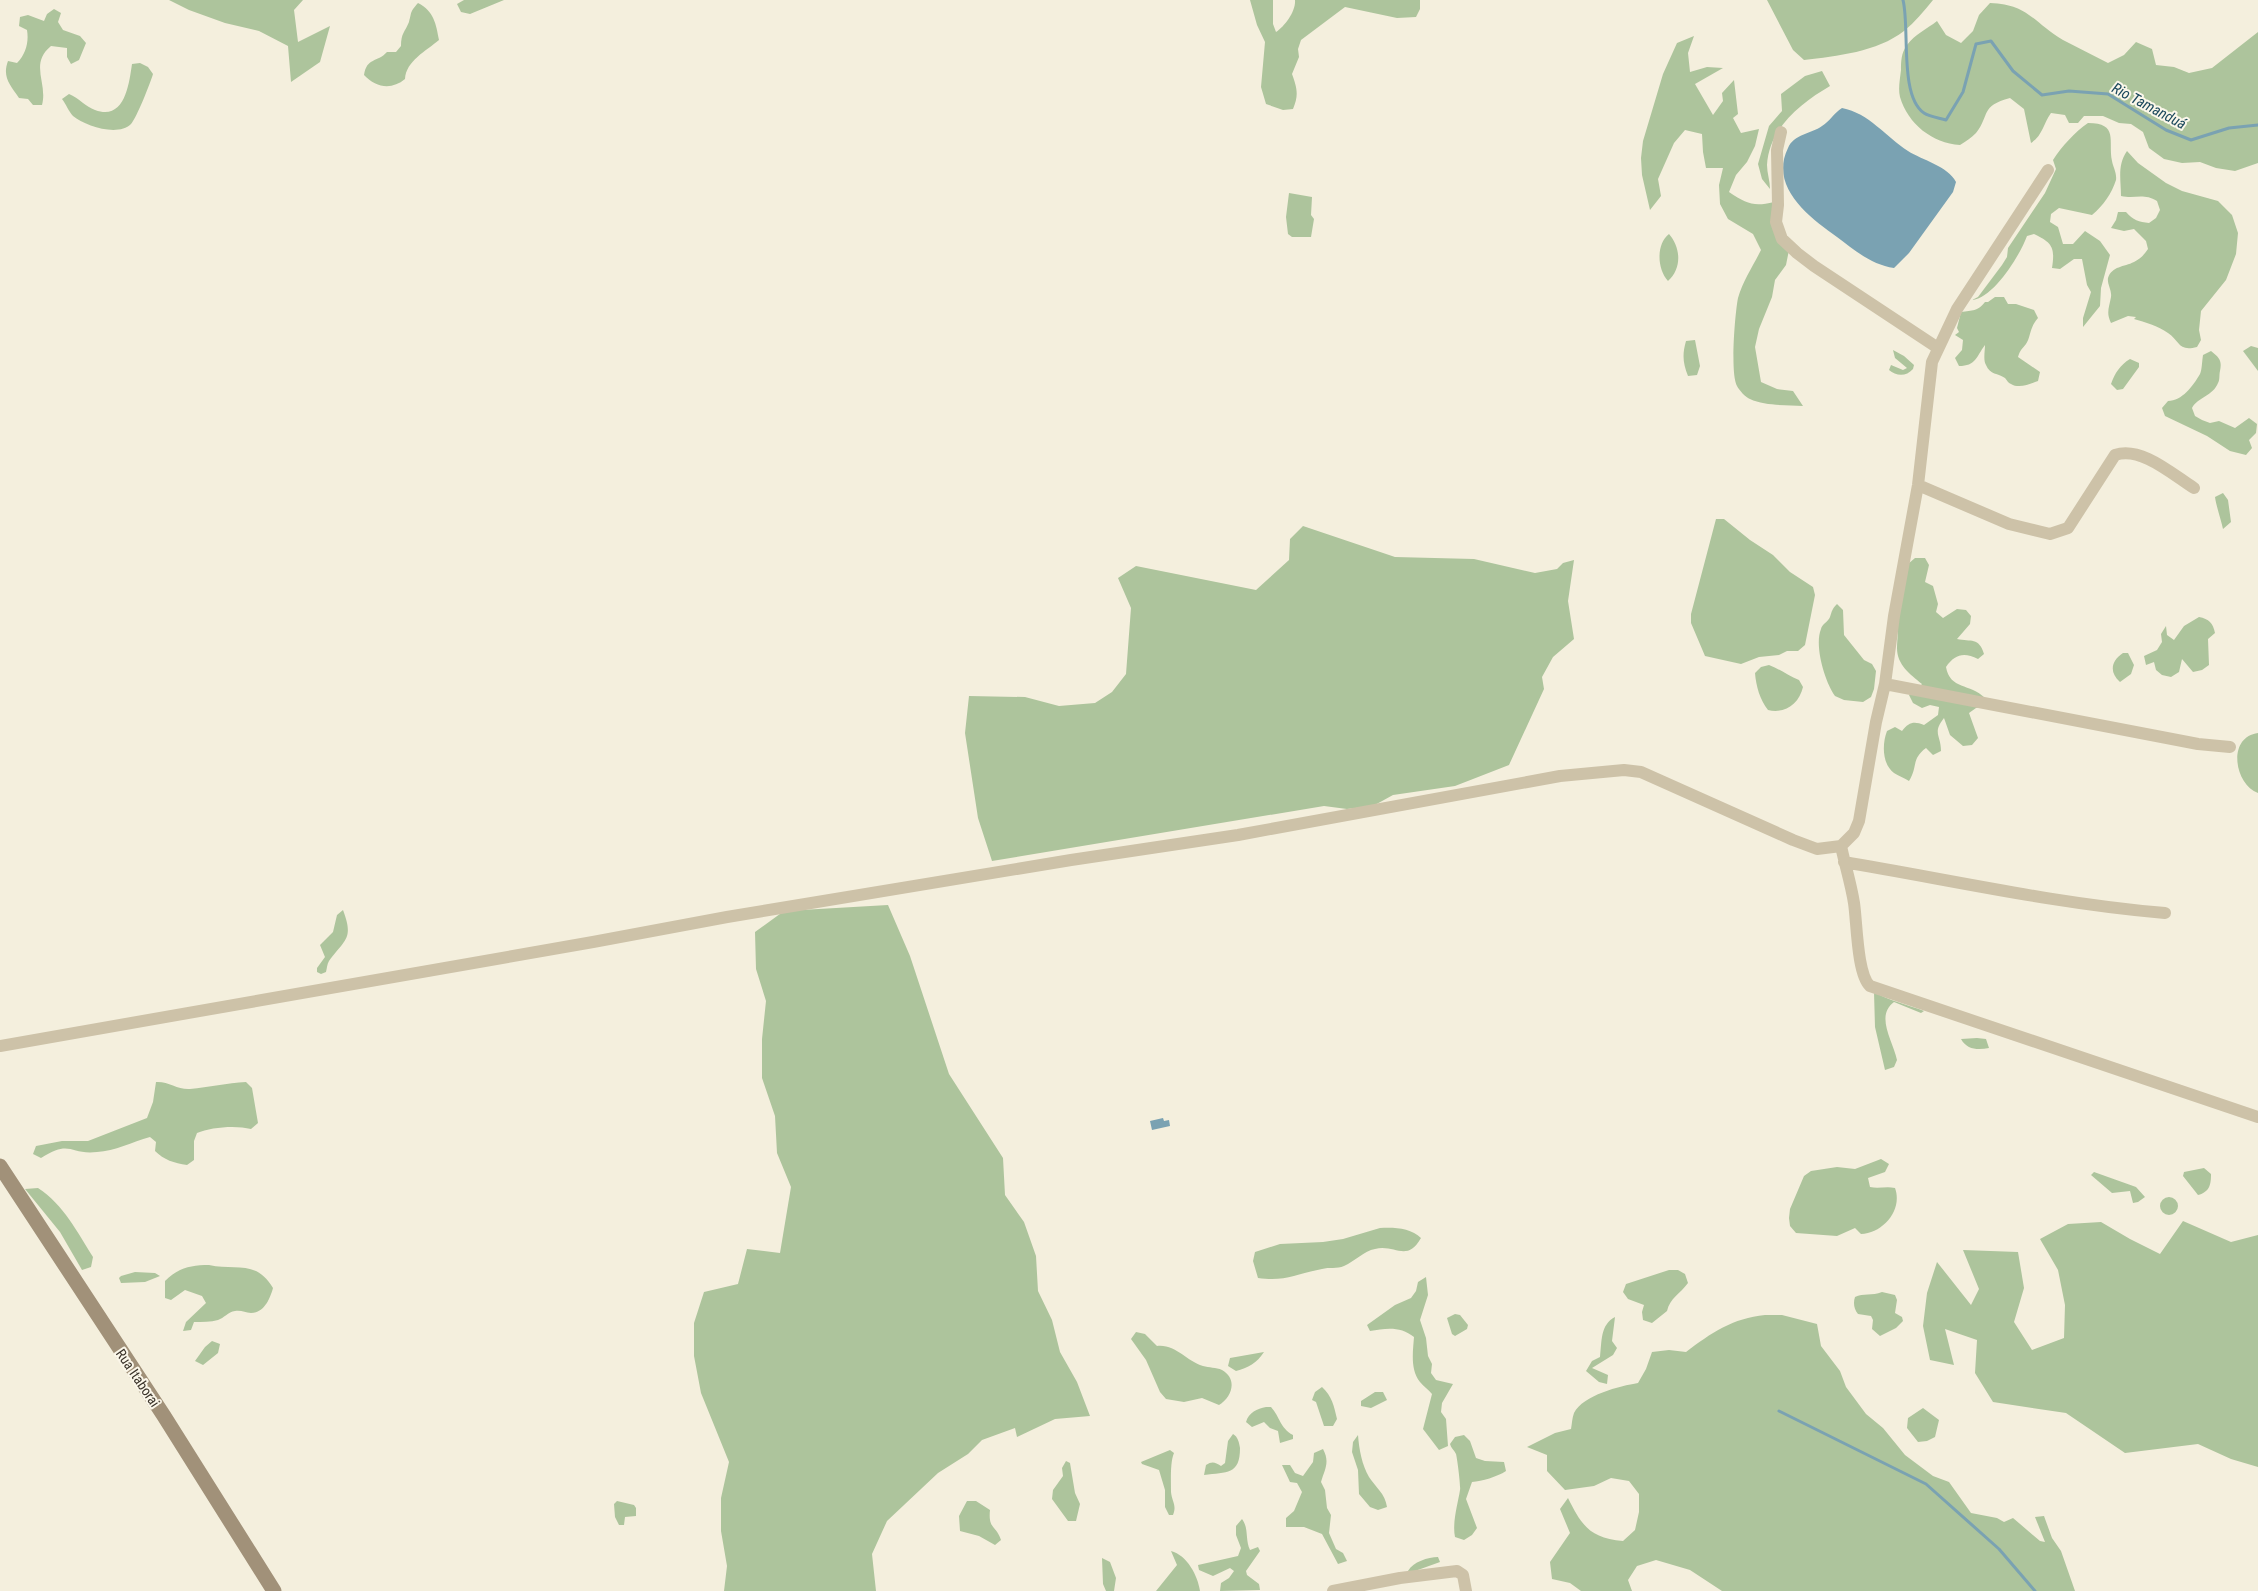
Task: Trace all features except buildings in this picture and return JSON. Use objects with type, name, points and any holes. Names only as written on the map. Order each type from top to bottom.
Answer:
[{"type":"street","points":[[1782,132],[1777,150],[1778,205],[1776,222],[1782,239],[1814,266],[1938,348]]},
{"type":"street","points":[[0,1046],[584,944],[727,916],[1238,835],[1560,776],[1624,770],[1641,772],[1792,840],[1817,849],[1840,846],[1854,833],[1860,821],[1918,485],[1927,388],[1932,362],[1957,310],[2048,170]]},
{"type":"street","points":[[1918,485],[2009,524],[2050,534],[2068,528],[2115,455],[2124,452],[2141,456],[2194,488]]},
{"type":"street","points":[[1885,684],[2198,744],[2230,747]]},
{"type":"street","points":[[1840,846],[1854,902],[1862,970],[1866,982],[1870,986],[2032,1042],[2167,1085],[2258,1118]]},
{"type":"street","points":[[1844,862],[1974,887],[2120,910],[2165,914]]},
{"type":"street","name":"Rua Itaborai","points":[[0,1166],[164,1416],[274,1591]]},
{"type":"street","points":[[1333,1591],[1400,1578],[1457,1571],[1463,1575],[1466,1591]]},
{"type":"green space","points":[[169,0],[303,0],[294,10],[298,42],[330,26],[320,62],[291,82],[288,46],[259,31],[225,23],[189,10]]},
{"type":"green space","points":[[464,0],[504,0],[470,14],[461,12],[457,4]]},
{"type":"green space","points":[[1250,0],[1273,0],[1273,24],[1276,32],[1289,18],[1294,9],[1295,0],[1420,0],[1420,9],[1416,17],[1397,18],[1345,7],[1301,40],[1298,49],[1299,57],[1292,74],[1296,88],[1296,100],[1293,109],[1283,110],[1266,104],[1261,87],[1265,42],[1257,25]]},
{"type":"green space","points":[[1767,0],[1933,0],[1904,31],[1882,44],[1856,52],[1804,60],[1793,50]]},
{"type":"green space","points":[[418,3],[431,14],[439,40],[413,62],[406,73],[405,79],[400,83],[384,86],[374,83],[364,75],[367,65],[387,52],[396,52],[401,46],[402,35]]},
{"type":"green space","points":[[1990,3],[2003,4],[2022,11],[2053,34],[2108,63],[2124,55],[2136,42],[2152,49],[2156,65],[2174,67],[2189,73],[2212,68],[2258,32],[2258,163],[2235,171],[2216,168],[2200,162],[2182,163],[2164,159],[2149,148],[2143,132],[2131,124],[2119,123],[2103,116],[2084,116],[2078,123],[2069,123],[2065,115],[2051,113],[2040,133],[2031,143],[2024,109],[2010,98],[1994,104],[1987,112],[1976,133],[1960,145],[1931,136],[1915,124],[1900,97],[1901,61],[1904,51],[1914,38],[1937,21],[1946,35],[1961,43],[1973,31],[1979,15]]},
{"type":"green space","points":[[54,9],[61,13],[58,22],[63,30],[80,36],[86,43],[79,60],[71,64],[67,57],[67,48],[51,46],[45,53],[40,67],[43,89],[42,105],[33,105],[28,99],[19,98],[8,81],[6,67],[8,61],[17,63],[23,56],[26,48],[27,30],[19,26],[20,17],[28,15],[44,21],[47,14]]},
{"type":"green space","points":[[1694,36],[1688,53],[1690,72],[1707,67],[1723,68],[1695,84],[1713,115],[1723,101],[1722,93],[1734,80],[1738,114],[1733,118],[1741,133],[1759,129],[1755,146],[1747,162],[1736,175],[1729,192],[1751,203],[1774,202],[1789,250],[1786,265],[1775,280],[1772,297],[1759,329],[1755,347],[1761,382],[1777,389],[1793,391],[1803,406],[1762,403],[1747,397],[1737,386],[1733,357],[1738,298],[1761,250],[1753,234],[1728,219],[1720,204],[1719,185],[1723,168],[1706,168],[1702,134],[1685,130],[1674,143],[1658,179],[1661,196],[1650,210],[1642,175],[1643,141],[1663,74],[1677,43]]},
{"type":"green space","points":[[140,63],[148,67],[153,74],[137,115],[131,124],[125,128],[118,130],[102,129],[78,120],[73,116],[62,99],[69,94],[95,110],[105,112],[113,110],[124,99],[132,64]]},
{"type":"green space","points":[[1822,71],[1830,86],[1808,100],[1788,118],[1774,139],[1767,165],[1770,189],[1762,179],[1758,164],[1769,126],[1782,111],[1781,94],[1805,76]]},
{"type":"green space","points":[[2088,123],[2104,126],[2110,134],[2111,154],[2116,180],[2107,199],[2092,215],[2059,208],[2051,214],[2050,222],[2058,227],[2063,244],[2073,244],[2085,231],[2100,241],[2110,255],[2101,288],[2100,306],[2083,327],[2083,318],[2091,292],[2087,285],[2082,259],[2074,259],[2060,269],[2052,268],[2053,251],[2049,243],[2034,234],[2027,236],[2019,254],[1997,284],[1989,292],[1972,300],[1978,297],[2002,265],[2007,257],[2008,248],[2045,193],[2056,169],[2053,160],[2069,140]]},
{"type":"green space","points":[[2127,151],[2138,163],[2166,183],[2182,191],[2218,201],[2232,215],[2238,233],[2236,254],[2226,280],[2201,311],[2199,330],[2201,340],[2197,347],[2183,347],[2172,336],[2151,324],[2134,319],[2136,317],[2128,316],[2111,323],[2109,319],[2108,310],[2111,294],[2108,278],[2110,274],[2115,269],[2138,260],[2148,249],[2146,241],[2134,229],[2124,231],[2111,228],[2118,212],[2126,212],[2136,220],[2149,223],[2156,218],[2160,210],[2157,201],[2152,199],[2121,196],[2121,167]]},
{"type":"green space","points":[[1289,193],[1312,197],[1311,215],[1314,219],[1311,237],[1292,237],[1288,234],[1286,217]]},
{"type":"green space","points":[[1669,234],[1676,245],[1678,264],[1673,276],[1668,281],[1664,276],[1660,263],[1660,250],[1665,238]]},
{"type":"green space","points":[[1995,297],[2004,297],[2008,304],[2016,304],[2034,310],[2038,318],[2033,325],[2028,341],[2018,357],[2040,372],[2038,381],[2024,386],[2017,386],[1992,372],[1985,363],[1985,345],[1972,363],[1959,366],[1955,358],[1962,350],[1963,340],[1955,335],[1959,332],[1957,328],[1961,312],[1977,309]]},
{"type":"green space","points":[[1695,340],[1700,366],[1697,375],[1688,376],[1685,367],[1684,351],[1686,341]]},
{"type":"green space","points":[[2251,346],[2258,348],[2258,371],[2243,351]]},
{"type":"green space","points":[[1893,350],[1904,356],[1914,365],[1910,372],[1901,375],[1889,370],[1891,365],[1903,370],[1907,368],[1895,358]]},
{"type":"green space","points":[[2211,351],[2220,362],[2219,382],[2213,391],[2198,401],[2192,408],[2195,416],[2210,423],[2219,421],[2235,428],[2249,418],[2257,424],[2256,433],[2249,440],[2252,448],[2246,455],[2230,451],[2207,436],[2165,416],[2162,408],[2168,401],[2182,396],[2190,388],[2201,372],[2203,355]]},
{"type":"green space","points":[[2130,359],[2139,363],[2139,367],[2123,389],[2117,390],[2111,384],[2116,373]]},
{"type":"green space","points":[[2223,493],[2228,500],[2231,522],[2223,529],[2215,497]]},
{"type":"green space","points":[[1716,519],[1724,519],[1750,540],[1773,555],[1790,572],[1813,587],[1815,595],[1805,645],[1798,651],[1787,651],[1779,655],[1759,657],[1741,664],[1705,656],[1691,623],[1691,614]]},
{"type":"green space","points":[[1303,526],[1395,557],[1474,559],[1535,573],[1557,569],[1563,563],[1574,560],[1568,601],[1574,639],[1553,657],[1542,677],[1544,689],[1509,765],[1455,786],[1393,795],[1373,806],[1347,809],[1324,806],[992,861],[978,818],[965,733],[969,696],[1025,697],[1059,706],[1095,703],[1112,692],[1126,674],[1131,608],[1118,578],[1136,566],[1256,590],[1289,560],[1290,539]]},
{"type":"green space","points":[[1915,558],[1925,558],[1929,565],[1925,582],[1933,586],[1938,604],[1936,612],[1943,618],[1957,609],[1966,610],[1971,616],[1970,624],[1957,639],[1974,641],[1980,645],[1984,654],[1978,659],[1968,655],[1956,657],[1946,667],[1948,674],[1956,683],[1979,693],[1985,698],[1985,707],[1976,708],[1969,713],[1978,738],[1972,745],[1963,746],[1950,735],[1944,718],[1938,727],[1941,751],[1933,755],[1926,748],[1921,752],[1916,760],[1909,781],[1894,773],[1887,764],[1884,754],[1884,742],[1887,731],[1895,727],[1902,731],[1912,723],[1924,725],[1938,715],[1939,707],[1930,705],[1922,708],[1913,703],[1909,695],[1922,684],[1905,669],[1899,659],[1897,648],[1898,633],[1896,624],[1908,564]]},
{"type":"green space","points":[[1837,604],[1843,610],[1844,635],[1864,660],[1872,664],[1876,671],[1871,697],[1863,702],[1844,700],[1835,696],[1822,664],[1819,636],[1821,629]]},
{"type":"green space","points":[[2199,617],[2210,622],[2215,633],[2208,639],[2209,665],[2202,670],[2193,672],[2182,659],[2179,672],[2171,677],[2162,675],[2156,670],[2154,662],[2146,665],[2144,656],[2157,650],[2162,642],[2161,634],[2166,626],[2167,635],[2174,640],[2184,626]]},
{"type":"green space","points":[[2123,653],[2128,653],[2134,665],[2131,674],[2120,682],[2114,674],[2113,667],[2116,659]]},
{"type":"green space","points":[[1769,665],[1799,680],[1803,687],[1795,703],[1785,709],[1768,710],[1757,688],[1755,673],[1761,667]]},
{"type":"green space","points":[[2258,733],[2258,793],[2250,788],[2244,780],[2239,771],[2237,761],[2238,751],[2242,743],[2248,736]]},
{"type":"green space","points":[[888,905],[910,956],[949,1074],[1003,1158],[1005,1195],[1024,1222],[1036,1256],[1038,1291],[1052,1320],[1060,1352],[1077,1382],[1090,1416],[1055,1419],[1017,1437],[1015,1428],[982,1440],[968,1454],[938,1473],[887,1521],[872,1554],[876,1591],[724,1591],[727,1566],[721,1531],[721,1498],[729,1462],[701,1393],[694,1356],[694,1323],[704,1292],[738,1284],[747,1249],[780,1253],[791,1187],[777,1153],[775,1116],[762,1078],[762,1039],[766,1001],[756,969],[755,932],[784,911]]},
{"type":"green space","points":[[343,910],[348,933],[329,961],[326,972],[321,974],[317,972],[317,968],[325,957],[320,945],[333,932],[337,915]]},
{"type":"green space","points":[[1874,992],[1924,1011],[1921,1013],[1894,1002],[1889,1008],[1886,1014],[1887,1029],[1897,1060],[1894,1067],[1885,1070],[1875,1027]]},
{"type":"green space","points":[[1961,1039],[1986,1039],[1989,1048],[1973,1048],[1963,1043]]},
{"type":"green space","points":[[156,1082],[190,1089],[246,1082],[252,1088],[258,1123],[251,1129],[224,1127],[197,1133],[194,1141],[194,1160],[187,1165],[170,1161],[158,1154],[155,1151],[156,1142],[150,1137],[104,1151],[81,1152],[70,1149],[58,1149],[41,1158],[33,1154],[36,1146],[62,1141],[88,1141],[147,1118],[153,1102]]},
{"type":"green space","points":[[1881,1159],[1889,1164],[1885,1172],[1868,1178],[1870,1187],[1895,1188],[1897,1196],[1894,1212],[1884,1225],[1869,1233],[1861,1234],[1855,1228],[1837,1236],[1796,1233],[1790,1226],[1790,1209],[1804,1176],[1811,1171],[1837,1167],[1855,1169]]},
{"type":"green space","points":[[2204,1168],[2211,1174],[2210,1184],[2205,1192],[2198,1195],[2183,1176],[2184,1172]]},
{"type":"green space","points":[[2094,1172],[2136,1187],[2145,1197],[2133,1203],[2130,1191],[2112,1193],[2091,1175]]},
{"type":"green space","points":[[38,1188],[63,1211],[93,1257],[91,1267],[82,1270],[60,1232],[25,1189]]},
{"type":"green space","points":[[2165,1197],[2173,1197],[2178,1202],[2176,1213],[2165,1215],[2160,1210],[2160,1202]]},
{"type":"green space","points":[[2183,1221],[2231,1242],[2258,1235],[2258,1467],[2231,1459],[2198,1444],[2125,1453],[2066,1413],[1993,1402],[1975,1373],[1977,1340],[1945,1329],[1954,1365],[1930,1360],[1923,1326],[1927,1293],[1937,1262],[1971,1305],[1979,1289],[1963,1250],[2018,1252],[2024,1288],[2014,1322],[2032,1350],[2064,1338],[2065,1305],[2058,1270],[2040,1239],[2068,1224],[2101,1222],[2160,1254]]},
{"type":"green space","points":[[1380,1228],[1402,1229],[1412,1232],[1421,1238],[1411,1250],[1375,1249],[1341,1267],[1325,1268],[1276,1279],[1258,1278],[1253,1261],[1255,1252],[1280,1244],[1343,1239]]},
{"type":"green space","points":[[209,1265],[244,1268],[259,1273],[273,1288],[270,1297],[260,1311],[249,1313],[237,1311],[218,1320],[194,1322],[191,1330],[183,1331],[186,1322],[206,1303],[202,1296],[185,1290],[171,1300],[165,1298],[165,1281],[185,1268]]},
{"type":"green space","points":[[1669,1270],[1678,1270],[1685,1274],[1688,1283],[1673,1299],[1667,1311],[1652,1323],[1643,1320],[1642,1312],[1644,1305],[1628,1299],[1623,1292],[1626,1284]]},
{"type":"green space","points":[[135,1272],[155,1273],[160,1276],[145,1282],[121,1283],[119,1278],[121,1276]]},
{"type":"green space","points":[[1426,1277],[1428,1295],[1420,1320],[1426,1338],[1428,1356],[1432,1364],[1431,1373],[1436,1380],[1453,1384],[1442,1403],[1441,1412],[1446,1419],[1448,1446],[1439,1450],[1423,1429],[1432,1394],[1420,1382],[1415,1372],[1413,1360],[1414,1337],[1399,1329],[1370,1331],[1367,1325],[1395,1305],[1411,1298],[1416,1291],[1418,1282]]},
{"type":"green space","points":[[1882,1292],[1895,1295],[1897,1300],[1895,1313],[1902,1317],[1903,1321],[1896,1328],[1880,1336],[1872,1329],[1873,1320],[1871,1316],[1858,1314],[1854,1301],[1855,1297],[1858,1296]]},
{"type":"green space","points":[[1455,1314],[1460,1315],[1468,1325],[1467,1329],[1455,1336],[1452,1334],[1447,1318]]},
{"type":"green space","points":[[1765,1315],[1782,1315],[1817,1324],[1821,1346],[1840,1371],[1846,1387],[1866,1414],[1883,1428],[1905,1455],[1933,1476],[1949,1482],[1971,1513],[1997,1518],[2004,1522],[2013,1518],[2040,1541],[2045,1542],[2035,1517],[2044,1516],[2052,1538],[2061,1551],[2075,1591],[1722,1591],[1690,1570],[1656,1560],[1637,1566],[1628,1580],[1632,1591],[1581,1591],[1570,1583],[1552,1579],[1550,1562],[1570,1533],[1560,1509],[1568,1498],[1588,1529],[1602,1537],[1623,1541],[1635,1530],[1639,1512],[1639,1494],[1629,1481],[1611,1478],[1594,1486],[1565,1490],[1547,1471],[1547,1455],[1527,1447],[1555,1433],[1571,1429],[1574,1413],[1585,1401],[1593,1396],[1622,1386],[1638,1383],[1646,1369],[1652,1352],[1669,1350],[1686,1352],[1704,1339],[1733,1323]]},
{"type":"green space","points":[[1615,1317],[1612,1341],[1617,1348],[1613,1355],[1592,1368],[1608,1375],[1607,1384],[1599,1382],[1586,1371],[1592,1361],[1600,1357],[1604,1329],[1610,1320]]},
{"type":"green space","points":[[1136,1332],[1145,1334],[1157,1346],[1164,1346],[1175,1350],[1197,1364],[1222,1370],[1227,1374],[1232,1383],[1230,1393],[1224,1402],[1219,1405],[1202,1398],[1184,1402],[1166,1399],[1160,1392],[1146,1360],[1131,1339]]},
{"type":"green space","points":[[212,1341],[220,1344],[218,1353],[203,1365],[195,1361],[205,1347]]},
{"type":"green space","points":[[1264,1352],[1255,1362],[1244,1368],[1236,1371],[1228,1366],[1230,1358]]},
{"type":"green space","points":[[1322,1387],[1330,1398],[1335,1410],[1337,1419],[1333,1426],[1324,1426],[1316,1402],[1312,1400],[1315,1392]]},
{"type":"green space","points":[[1375,1392],[1383,1392],[1387,1400],[1371,1408],[1361,1406],[1361,1401]]},
{"type":"green space","points":[[1271,1407],[1285,1429],[1293,1435],[1293,1439],[1280,1443],[1278,1431],[1270,1428],[1264,1422],[1252,1427],[1246,1422],[1254,1412]]},
{"type":"green space","points":[[1923,1408],[1939,1420],[1935,1437],[1927,1441],[1918,1442],[1907,1428],[1908,1418]]},
{"type":"green space","points":[[1233,1434],[1239,1442],[1240,1448],[1238,1463],[1235,1468],[1225,1472],[1204,1475],[1206,1465],[1214,1462],[1221,1466],[1225,1463],[1228,1441]]},
{"type":"green space","points":[[1358,1435],[1364,1467],[1386,1502],[1387,1507],[1378,1510],[1370,1507],[1359,1494],[1358,1470],[1352,1452],[1353,1442]]},
{"type":"green space","points":[[1464,1435],[1470,1441],[1476,1458],[1485,1461],[1504,1462],[1506,1471],[1480,1481],[1472,1482],[1466,1499],[1477,1528],[1472,1535],[1464,1540],[1455,1537],[1454,1531],[1460,1484],[1456,1454],[1450,1444],[1455,1437]]},
{"type":"green space","points":[[1323,1449],[1326,1462],[1321,1482],[1325,1490],[1327,1508],[1331,1515],[1329,1533],[1336,1549],[1343,1553],[1347,1561],[1338,1564],[1322,1534],[1304,1527],[1286,1527],[1286,1518],[1294,1511],[1302,1492],[1297,1483],[1290,1482],[1282,1465],[1290,1465],[1295,1473],[1303,1476],[1313,1462],[1314,1453]]},
{"type":"green space","points":[[1170,1450],[1174,1453],[1171,1477],[1173,1515],[1169,1515],[1165,1507],[1165,1490],[1159,1470],[1141,1462]]},
{"type":"green space","points":[[1066,1461],[1070,1463],[1075,1493],[1080,1504],[1076,1521],[1068,1521],[1052,1499],[1053,1490],[1063,1476],[1062,1468]]},
{"type":"green space","points":[[617,1501],[634,1505],[636,1508],[636,1516],[625,1517],[624,1525],[619,1525],[615,1517],[614,1504]]},
{"type":"green space","points":[[967,1501],[976,1501],[990,1510],[991,1524],[1001,1540],[995,1545],[979,1536],[960,1531],[959,1516]]},
{"type":"green space","points":[[1242,1519],[1246,1526],[1250,1550],[1258,1547],[1260,1551],[1246,1571],[1247,1575],[1259,1584],[1260,1590],[1220,1591],[1221,1583],[1229,1578],[1234,1571],[1230,1568],[1213,1576],[1199,1570],[1198,1565],[1238,1556],[1241,1548],[1236,1535],[1236,1526]]},
{"type":"green space","points":[[1171,1551],[1187,1561],[1197,1579],[1200,1591],[1156,1591],[1177,1565]]},
{"type":"green space","points":[[1438,1557],[1440,1562],[1415,1571],[1408,1571],[1413,1565],[1421,1561]]},
{"type":"green space","points":[[1102,1558],[1110,1562],[1116,1578],[1114,1591],[1106,1591],[1103,1584]]},
{"type":"water","points":[[1842,108],[1869,120],[1908,151],[1947,172],[1956,182],[1953,192],[1909,253],[1894,268],[1878,264],[1864,256],[1815,220],[1795,200],[1784,176],[1784,162],[1791,143],[1798,137],[1818,129]]},
{"type":"water","points":[[1163,1118],[1164,1121],[1169,1120],[1170,1126],[1152,1130],[1150,1121]]},
{"type":"waterway","name":"Rio Tamanduá","points":[[1903,0],[1908,77],[1911,92],[1916,104],[1929,116],[1946,120],[1963,92],[1976,44],[1991,41],[2013,71],[2042,95],[2069,91],[2108,94],[2166,130],[2191,140],[2229,128],[2258,125]]},
{"type":"waterway","points":[[1779,1411],[1926,1484],[1999,1549],[2035,1591]]}]
